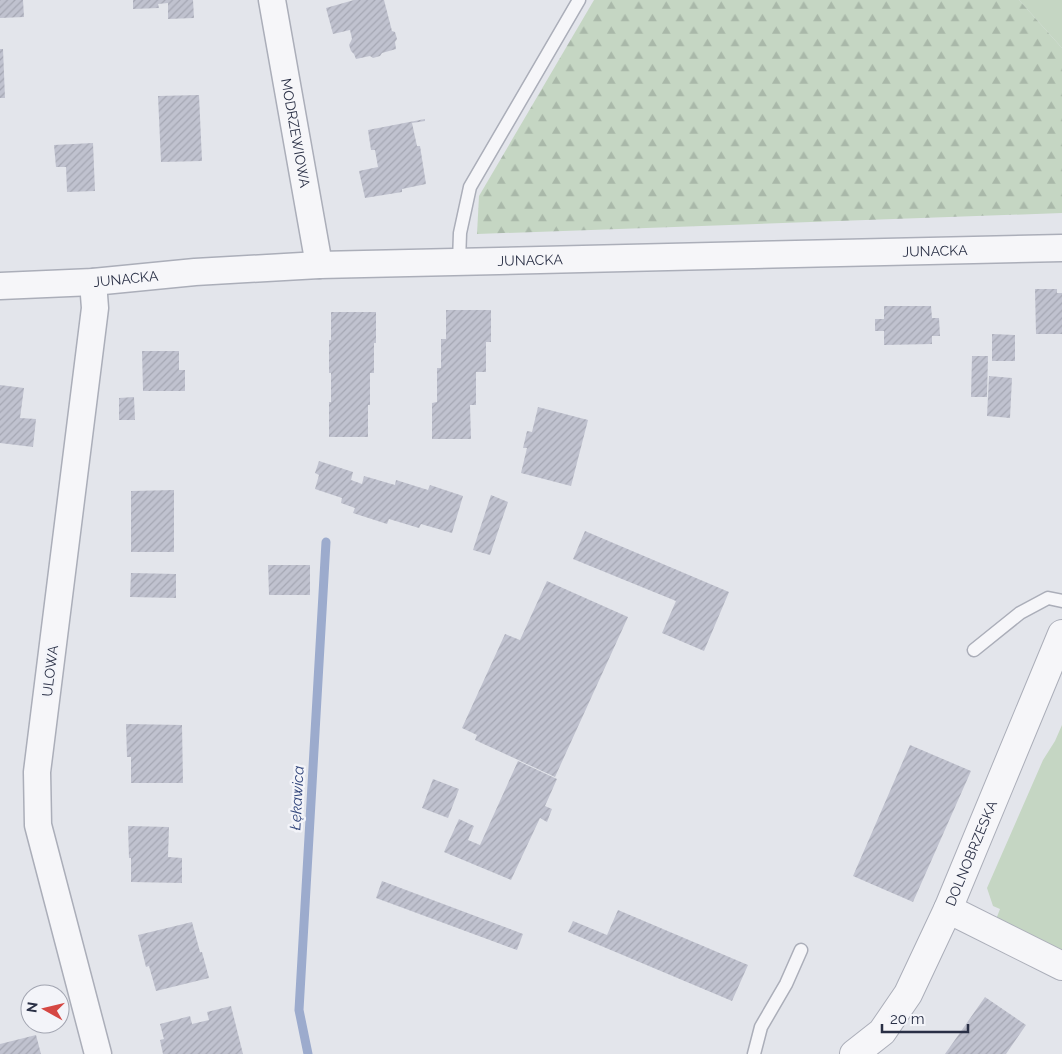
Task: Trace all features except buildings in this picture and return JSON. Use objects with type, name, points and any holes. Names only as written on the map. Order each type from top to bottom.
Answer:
[{"type":"street","name":"MODRZEWIOWA","points":[[272,0],[319,265]]},
{"type":"street","name":"JUNACKA","points":[[0,286],[93,282],[196,272],[319,265],[1062,248]]},
{"type":"street","name":"ULOWA","points":[[93,282],[94,308],[37,772],[38,825],[98,1054]]},
{"type":"street","name":"DOLNOBRZESKA","points":[[854,1054],[882,1032],[908,994],[948,909],[1062,634]]},
{"type":"street","points":[[948,909],[1062,966]]},
{"type":"lane","points":[[459,262],[460,234],[470,187],[579,0]]},
{"type":"lane","points":[[974,650],[1020,613],[1048,598],[1062,601]]},
{"type":"lane","points":[[754,1054],[761,1027],[786,984],[801,950]]},
{"type":"green space","points":[[594,0],[1019,0],[1062,48],[1062,213],[477,234],[479,196]]},
{"type":"green space","points":[[1019,0],[1062,0],[1062,48]]},
{"type":"green space","points":[[1062,725],[1062,954],[995,922],[1000,909],[993,906],[987,888],[1043,760]]},
{"type":"waterway","name":"Łękawica","points":[[308,1054],[299,1010],[326,542]]}]
